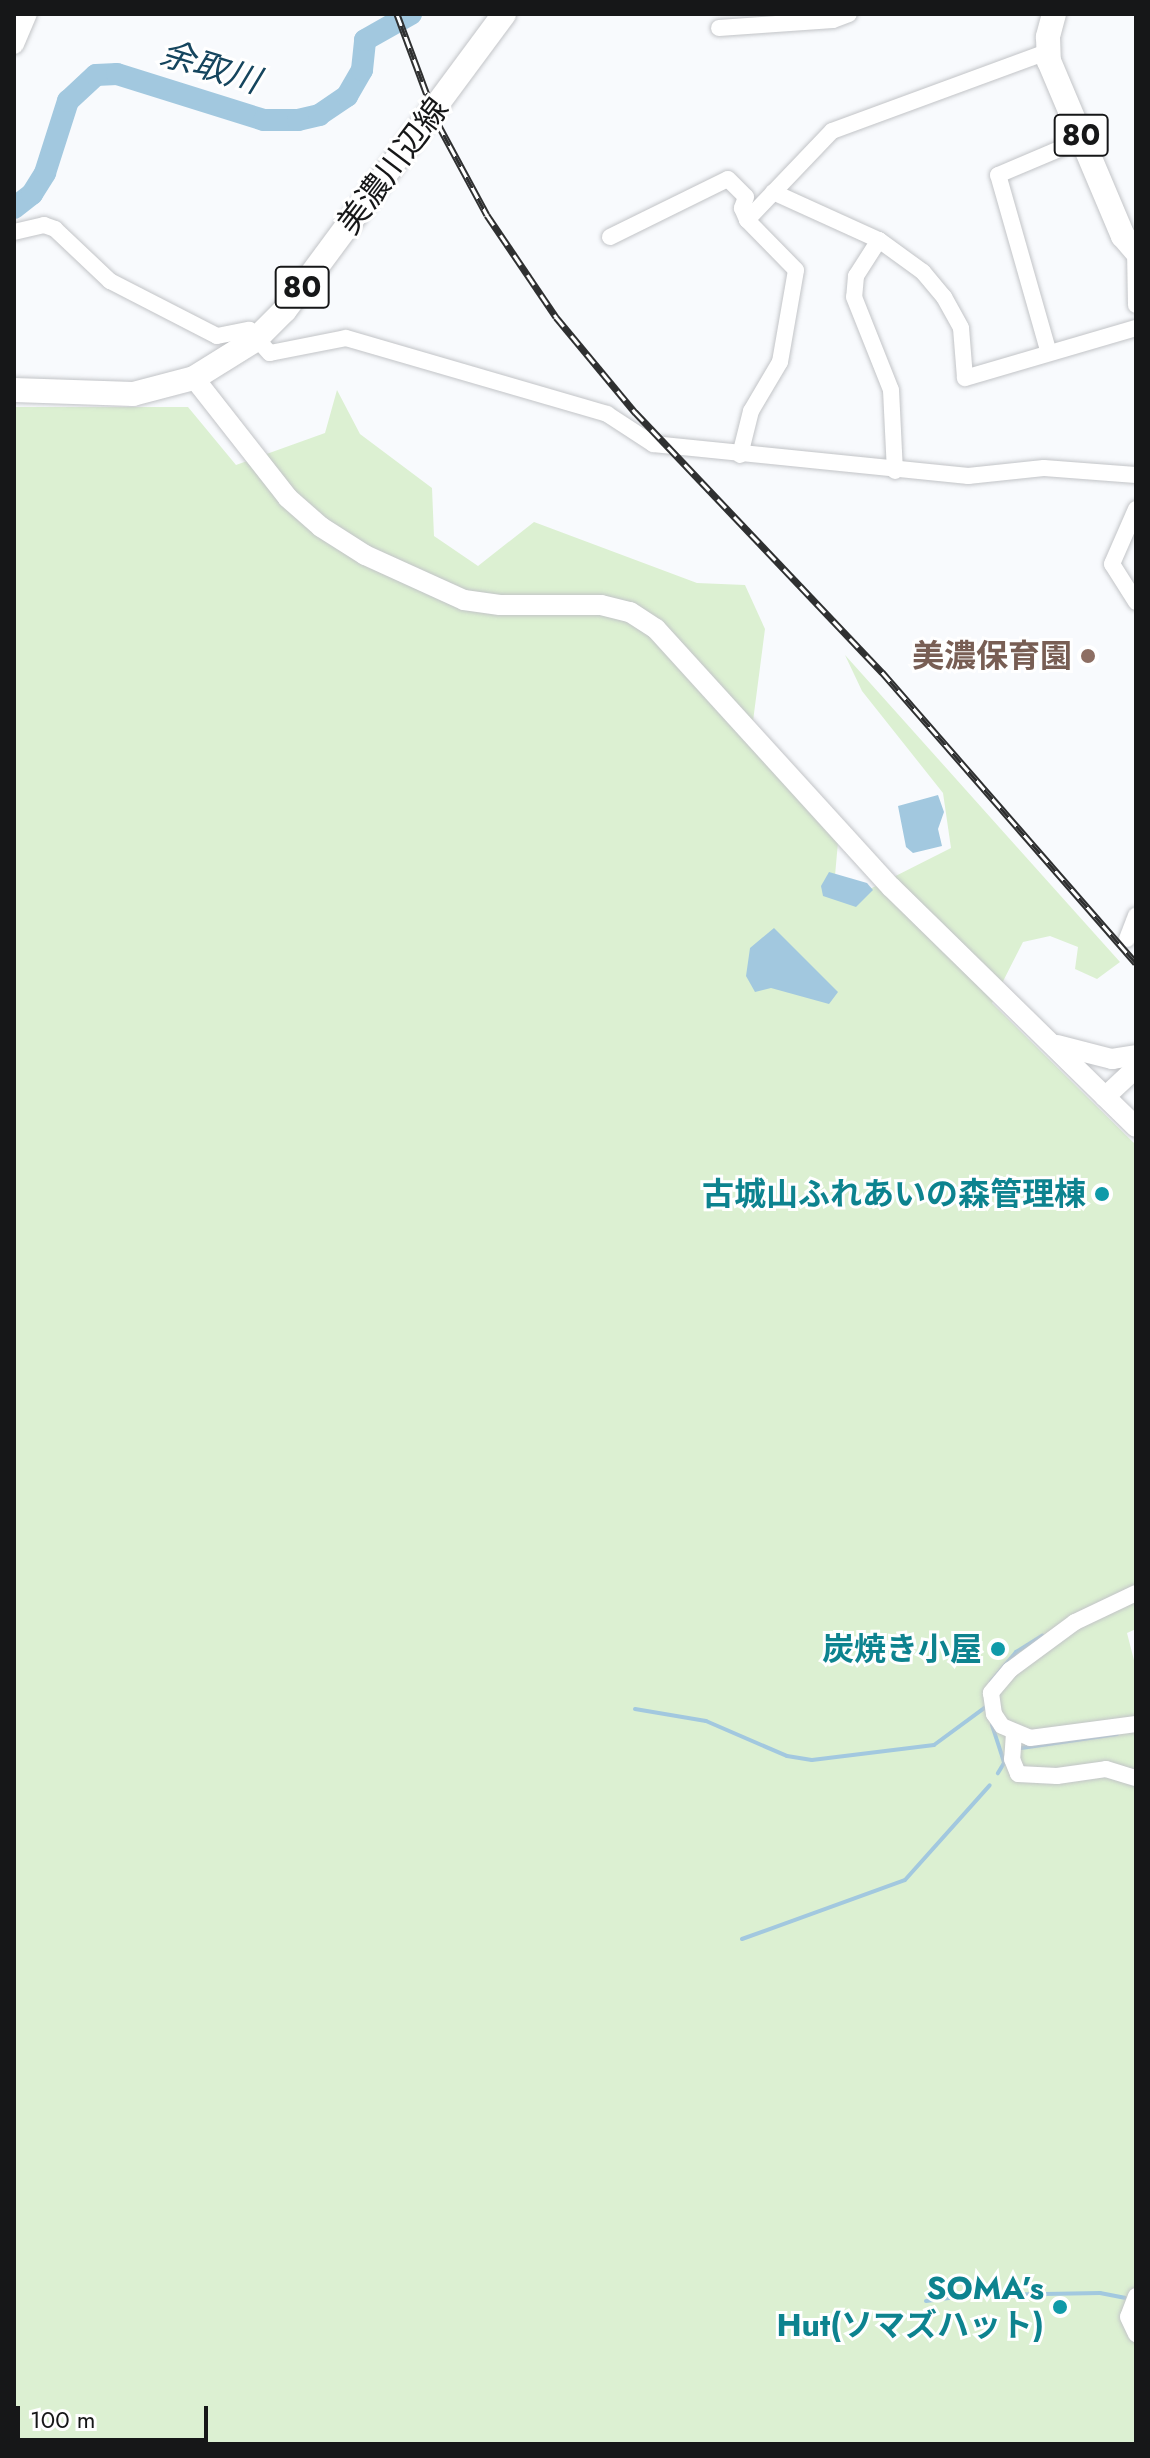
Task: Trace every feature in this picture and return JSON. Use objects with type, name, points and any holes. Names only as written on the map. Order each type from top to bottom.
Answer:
[{"type":"main road","name":"80","points":[[1054,14],[1049,51],[1123,236],[1135,250]]},
{"type":"main road","name":"美濃川辺線","points":[[14,390],[133,394],[194,378],[255,340],[285,310],[500,20]]},
{"type":"street","points":[[14,44],[27,14]]},
{"type":"street","points":[[736,14],[719,28],[833,20],[849,14]]},
{"type":"street","points":[[747,220],[832,131],[1049,51]]},
{"type":"street","points":[[1048,350],[998,175],[1083,139]]},
{"type":"street","points":[[610,237],[728,179],[746,197],[742,208],[747,220],[796,270],[780,362],[751,411],[740,455]]},
{"type":"street","points":[[773,192],[879,240],[923,272],[944,297],[961,328],[965,378],[1048,350],[1136,328]]},
{"type":"street","points":[[14,232],[44,225],[55,229],[110,281],[217,336],[249,330],[270,353],[346,338],[607,414],[653,444],[681,443],[740,455],[968,476],[1044,468],[1136,475]]},
{"type":"street","points":[[879,240],[856,276],[854,297],[891,390],[895,471]]},
{"type":"street","points":[[1135,250],[1136,305]]},
{"type":"street","points":[[194,378],[288,498],[321,527],[365,555],[464,600],[601,605],[630,612],[656,629],[683,652],[891,887],[1136,1127]]},
{"type":"street","points":[[1136,509],[1112,564],[1136,602]]},
{"type":"street","points":[[1127,939],[1136,916]]},
{"type":"street","points":[[1046,1040],[1080,1054],[1112,1059],[1136,1055]]},
{"type":"street","points":[[1105,1097],[1136,1068]]},
{"type":"street","points":[[1136,1593],[1075,1622],[1010,1670],[991,1693],[994,1714],[1014,1733],[1030,1738],[1136,1724]]},
{"type":"street","points":[[1014,1733],[1012,1759],[1018,1774],[1057,1776],[1106,1769],[1136,1778]]},
{"type":"street","points":[[1136,2296],[1128,2317],[1136,2334]]},
{"type":"green space","points":[[337,390],[360,434],[432,488],[434,536],[478,566],[534,522],[697,583],[745,585],[765,629],[750,744],[838,842],[834,887],[852,898],[951,848],[943,793],[862,691],[845,655],[1120,962],[1097,979],[1075,969],[1078,947],[1050,936],[1023,942],[992,1003],[1136,1145],[1136,1629],[1127,1633],[1136,1668],[1136,2444],[14,2444],[14,407],[188,407],[236,465],[325,433]]},
{"type":"water","points":[[938,795],[944,812],[938,829],[942,846],[913,853],[906,847],[898,806]]},
{"type":"water","points":[[829,872],[867,883],[873,890],[856,907],[823,896],[821,886]]},
{"type":"water","points":[[774,928],[838,992],[829,1004],[771,988],[755,992],[746,976],[750,948]]},
{"type":"waterway","name":"余取川","points":[[14,208],[32,194],[45,173],[68,101],[96,75],[117,74],[264,120],[298,120],[319,115],[347,96],[362,70],[365,40],[411,14]]},
{"type":"waterway","points":[[991,1682],[1016,1652],[1042,1636]]},
{"type":"waterway","points":[[635,1709],[706,1721],[787,1756],[812,1760],[934,1745],[987,1706]]},
{"type":"waterway","points":[[992,1725],[1004,1763],[998,1773]]},
{"type":"waterway","points":[[1021,1748],[1117,1734]]},
{"type":"waterway","points":[[742,1939],[905,1880],[990,1785]]},
{"type":"waterway","points":[[987,2295],[1100,2293],[1125,2298]]},
{"type":"waterway","points":[[926,2301],[972,2295]]},
{"type":"railway","points":[[397,14],[438,124],[487,215],[556,317],[635,412],[882,672],[1136,963]]},
{"type":"place","name":"美濃保育園","points":[[1088,656]]},
{"type":"place","name":"古城山ふれあいの森管理棟","points":[[1102,1194]]},
{"type":"place","name":"炭焼き小屋","points":[[998,1649]]},
{"type":"place","name":"SOMA’s Hut(ソマズハット)","points":[[1060,2307]]}]
